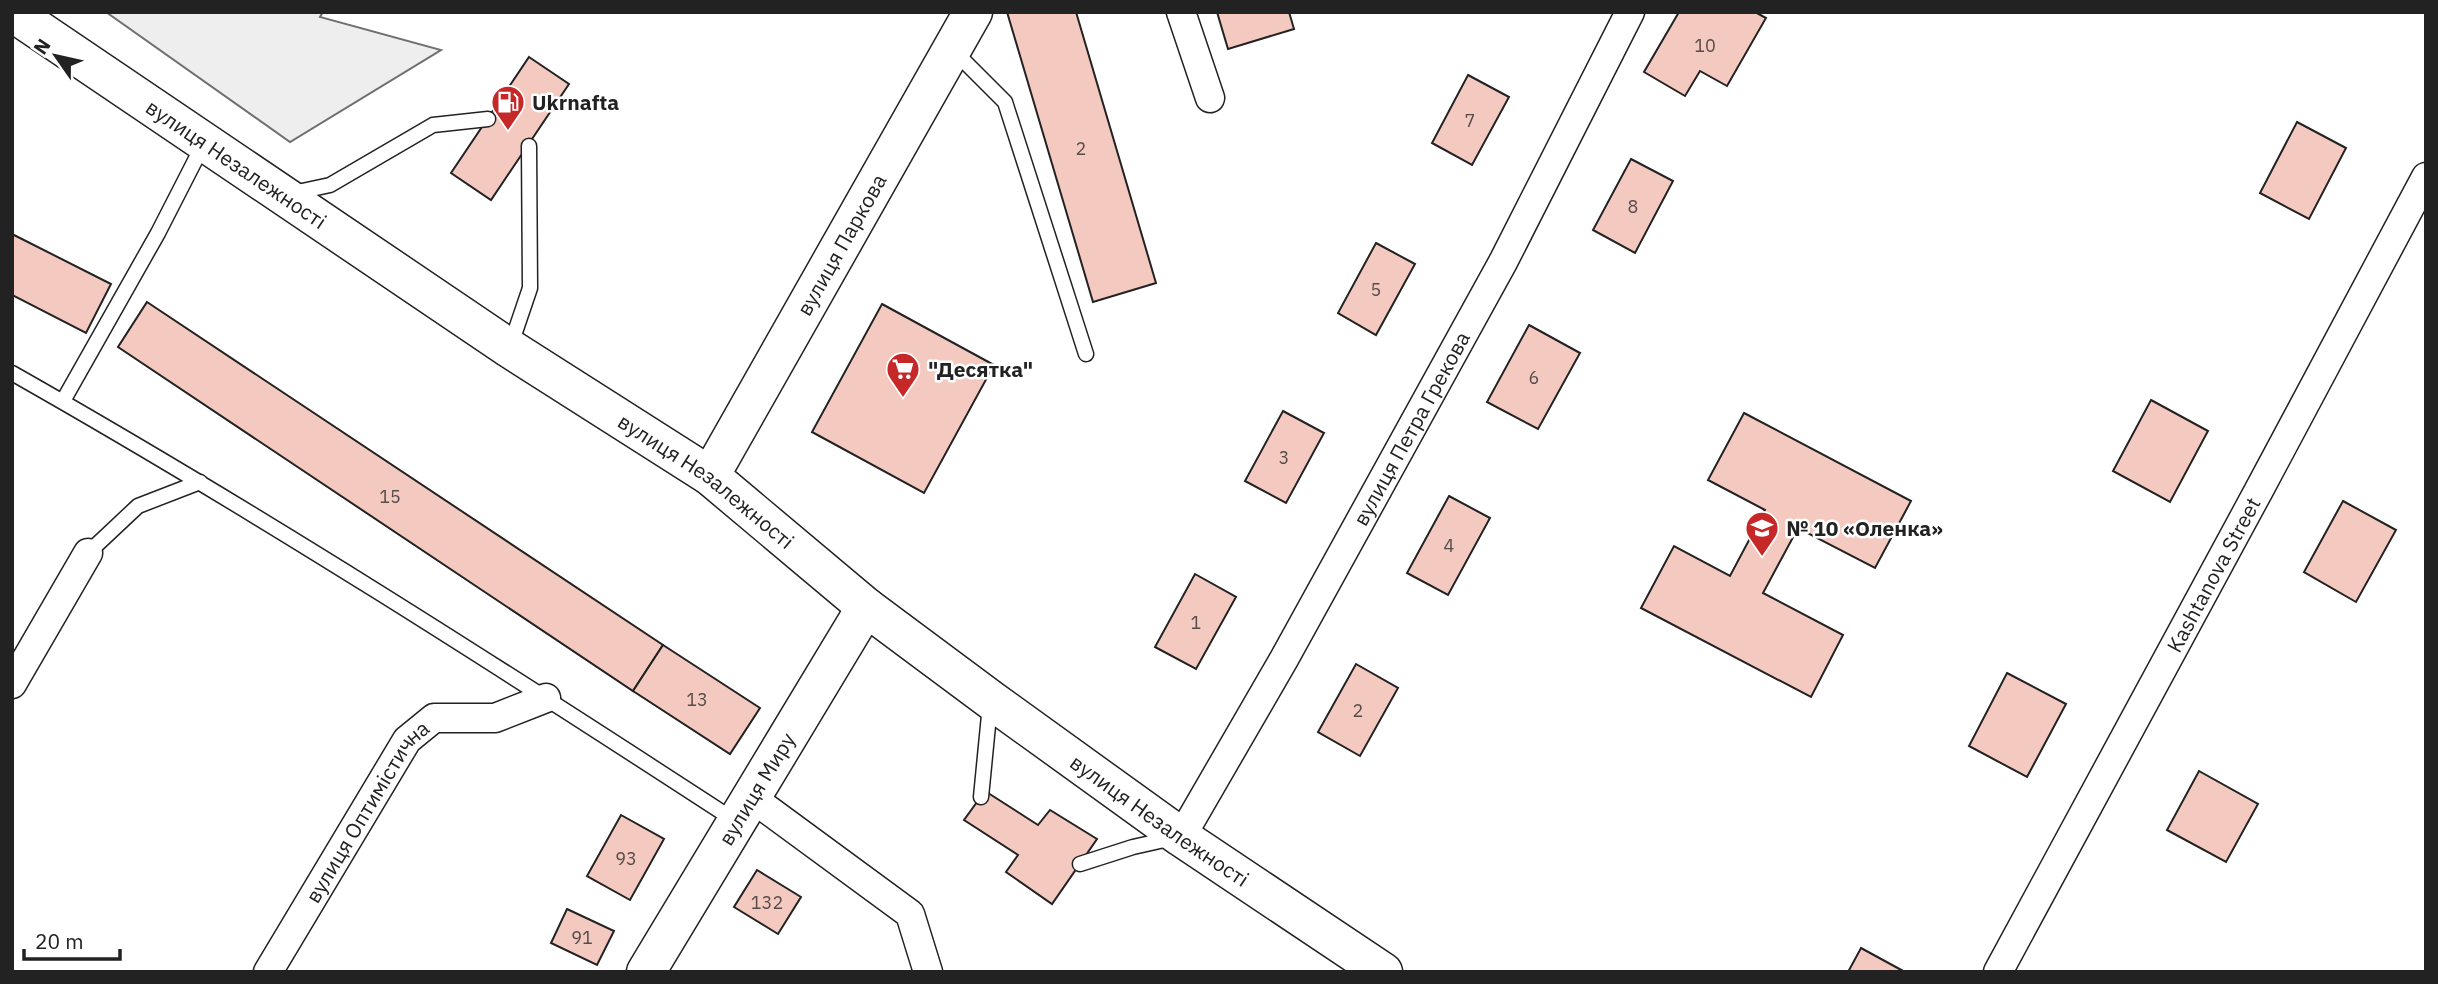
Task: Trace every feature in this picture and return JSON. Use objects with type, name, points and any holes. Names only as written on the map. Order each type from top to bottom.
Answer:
[{"type":"main road","name":"вулиця Незалежності","points":[[12,12],[509,348],[710,476],[866,607],[991,700],[1181,837],[1383,972]]},
{"type":"main road","name":"вулиця Паркова","points":[[710,476],[973,12]]},
{"type":"main road","name":"вулиця Миру","points":[[646,972],[866,607]]},
{"type":"street","points":[[1181,12],[1210,98]]},
{"type":"street","name":"вулиця Петра Грекова","points":[[1181,837],[1284,659],[1503,262],[1630,12]]},
{"type":"street","name":"Kashtanova Street","points":[[1998,972],[2253,503],[2426,177]]},
{"type":"street","points":[[12,684],[88,553]]},
{"type":"street","name":"вулиця Оптимістична","points":[[268,972],[407,740],[434,718],[495,718],[545,698]]},
{"type":"street","points":[[744,810],[910,914],[928,972]]},
{"type":"lane","points":[[952,49],[1005,102],[1086,354]]},
{"type":"lane","points":[[283,195],[330,185],[433,125],[488,119]]},
{"type":"lane","points":[[63,401],[158,233],[205,142]]},
{"type":"lane","points":[[509,348],[530,288],[529,145]]},
{"type":"lane","points":[[12,373],[200,482],[545,698],[744,810]]},
{"type":"lane","points":[[88,553],[138,506],[200,482]]},
{"type":"lane","points":[[981,797],[991,700]]},
{"type":"lane","points":[[1080,864],[1133,847],[1181,837]]},
{"type":"shaded area","points":[[106,12],[323,12],[320,17],[441,50],[290,142]]},
{"type":"building","points":[[1007,12],[1076,12],[1156,283],[1093,302]]},
{"type":"building","points":[[1217,12],[1289,12],[1294,29],[1228,49]]},
{"type":"building","points":[[1679,12],[1755,12],[1766,18],[1727,86],[1700,71],[1685,96],[1644,72]]},
{"type":"building","name":"Ukrnafta","points":[[529,57],[569,84],[491,200],[451,173]]},
{"type":"building","points":[[1468,75],[1509,97],[1472,165],[1432,143]]},
{"type":"building","points":[[2297,122],[2346,148],[2309,219],[2260,193]]},
{"type":"building","points":[[1631,159],[1673,181],[1635,253],[1593,230]]},
{"type":"building","points":[[12,234],[111,284],[86,333],[12,295]]},
{"type":"building","points":[[1376,243],[1415,264],[1376,335],[1338,313]]},
{"type":"building","points":[[147,302],[663,645],[633,691],[118,347]]},
{"type":"building","name":"\"Десятка\"","points":[[882,304],[994,365],[924,493],[812,432]]},
{"type":"building","points":[[1529,325],[1580,353],[1538,429],[1487,402]]},
{"type":"building","points":[[2151,400],[2208,431],[2170,502],[2113,471]]},
{"type":"building","points":[[1283,411],[1324,433],[1286,503],[1245,481]]},
{"type":"building","points":[[1744,413],[1911,501],[1875,568],[1798,528],[1763,593],[1843,635],[1811,697],[1641,608],[1674,546],[1730,576],[1765,510],[1708,480]]},
{"type":"building","points":[[1449,496],[1490,518],[1448,595],[1407,573]]},
{"type":"building","points":[[2343,501],[2396,530],[2356,602],[2304,572]]},
{"type":"building","points":[[1195,574],[1236,597],[1196,669],[1155,647]]},
{"type":"building","points":[[663,645],[760,708],[730,754],[633,691]]},
{"type":"building","points":[[1356,664],[1398,688],[1360,756],[1318,732]]},
{"type":"building","points":[[2007,673],[2066,704],[2027,777],[1969,746]]},
{"type":"building","points":[[2199,771],[2258,804],[2226,862],[2167,830]]},
{"type":"building","points":[[985,791],[1038,825],[1050,810],[1097,839],[1052,904],[1006,872],[1018,855],[964,820]]},
{"type":"building","points":[[621,815],[664,839],[630,900],[587,876]]},
{"type":"building","points":[[757,870],[801,897],[778,934],[734,907]]},
{"type":"building","points":[[567,909],[614,931],[597,965],[551,943]]},
{"type":"building","points":[[1861,948],[1905,972],[1848,972]]},
{"type":"place","name":"Ukrnafta","points":[[508,132]]},
{"type":"place","name":"\"Десятка\"","points":[[903,399]]},
{"type":"place","name":"№ 10 «Оленка»","points":[[1762,558]]}]
